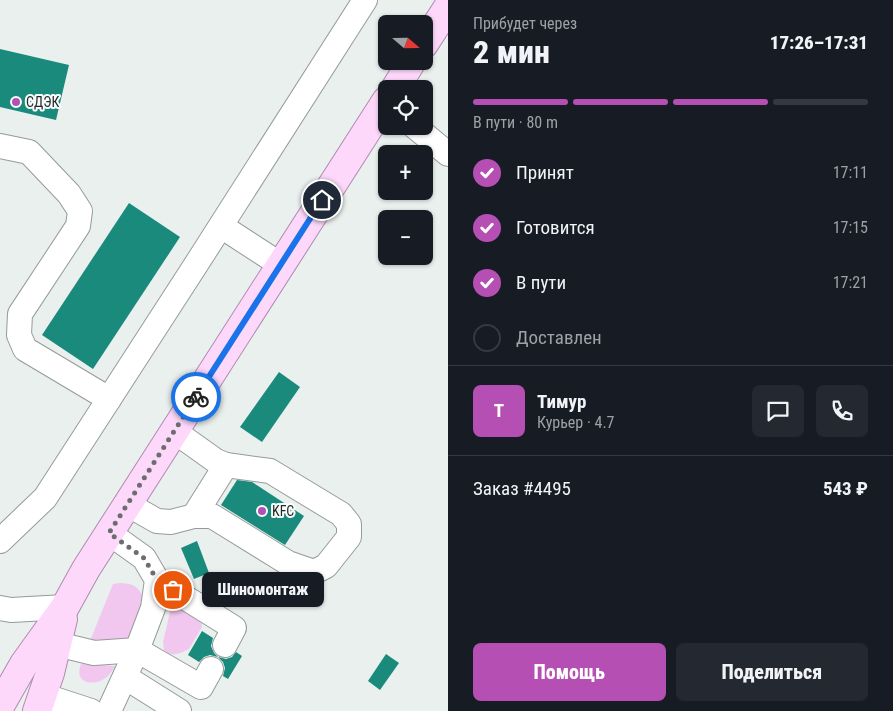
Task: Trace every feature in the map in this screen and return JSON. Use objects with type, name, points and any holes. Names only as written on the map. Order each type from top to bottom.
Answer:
[{"type":"main road","points":[[433,30],[448,7]]},
{"type":"main road","points":[[0,706],[24,664],[65,607],[86,569],[127,504],[378,115]]},
{"type":"main road","points":[[40,703],[50,673],[65,607]]},
{"type":"street","points":[[0,541],[45,498],[365,0]]},
{"type":"street","points":[[425,135],[448,154]]},
{"type":"street","points":[[0,146],[28,152],[69,194],[80,211],[78,226],[20,314],[19,335],[25,349],[109,399]]},
{"type":"street","points":[[221,226],[281,265]]},
{"type":"street","points":[[127,504],[157,521],[170,522],[194,516],[212,516],[288,564],[314,572],[326,566],[349,537],[349,524],[341,514],[270,471],[226,465],[216,461],[174,431]]},
{"type":"street","points":[[194,516],[226,465]]},
{"type":"street","points":[[109,533],[144,558],[157,580],[234,628],[225,645]]},
{"type":"street","points":[[109,711],[138,650],[153,608],[157,580]]},
{"type":"street","points":[[0,608],[11,610],[65,607]]},
{"type":"street","points":[[57,644],[94,653],[138,650],[201,687],[211,669]]},
{"type":"street","points":[[126,677],[179,711]]},
{"type":"street","points":[[40,703],[91,711]]},
{"type":"shaded area","points":[[120,583],[135,586],[144,598],[131,640],[122,644],[90,641],[113,584]]},
{"type":"shaded area","points":[[179,604],[201,619],[202,627],[189,649],[180,653],[170,654],[164,650],[163,642],[171,608]]},
{"type":"shaded area","points":[[81,664],[115,666],[103,680],[92,683],[83,680],[80,676]]},
{"type":"building","points":[[0,49],[69,65],[56,120],[0,107]]},
{"type":"building","points":[[129,203],[180,237],[93,369],[42,335]]},
{"type":"building","points":[[279,372],[300,387],[262,442],[240,427]]},
{"type":"building","name":"KFC","points":[[237,480],[252,482],[304,516],[285,545],[221,505]]},
{"type":"building","points":[[197,541],[209,573],[194,579],[181,548]]},
{"type":"building","points":[[202,631],[213,638],[211,646],[218,657],[210,655],[204,657],[199,662],[188,655]]},
{"type":"building","points":[[236,652],[242,656],[228,679],[223,676],[225,668],[223,662],[218,657],[226,659],[232,657]]},
{"type":"building","points":[[386,654],[399,663],[380,690],[368,681]]},
{"type":"way so far","points":[[173,590],[157,580],[144,558],[109,533],[196,397]]},
{"type":"place","name":"СДЭК","points":[[16,102]]},
{"type":"place","name":"KFC","points":[[262,511]]},
{"type":"place","name":"Шиномонтаж","points":[[173,590]]},
{"type":"route","points":[[196,397],[322,200]]}]
